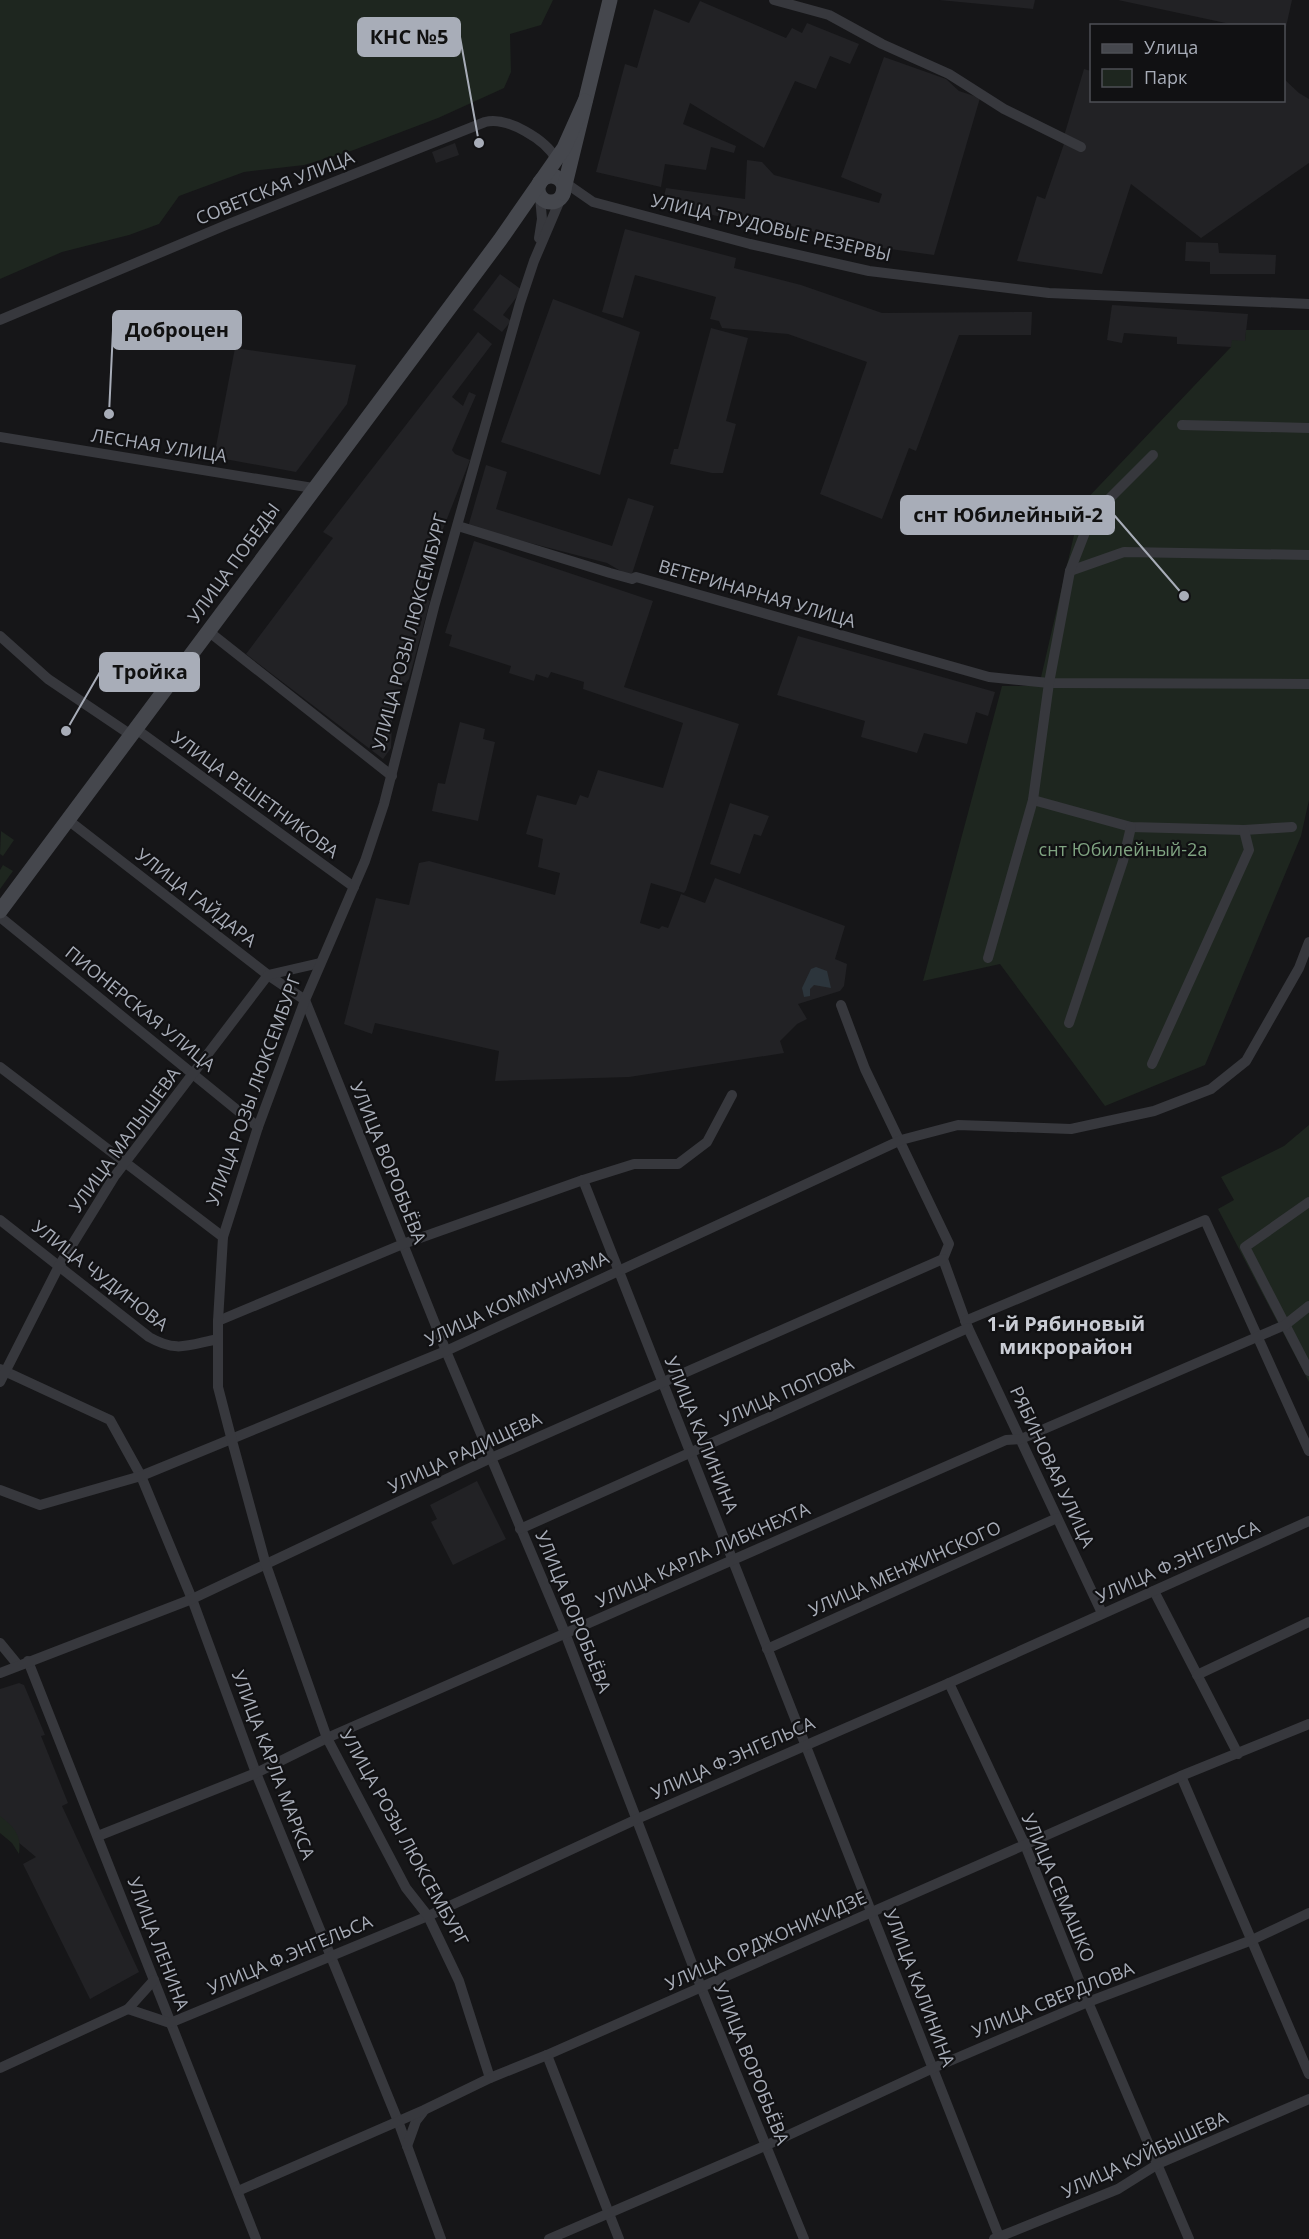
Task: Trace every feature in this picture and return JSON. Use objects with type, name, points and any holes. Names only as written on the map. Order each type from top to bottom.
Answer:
[{"type":"street","name":"УЛИЦА РОЗЫ ЛЮКСЕМБУРГ","points":[[490,2078],[459,1981],[428,1916],[406,1888],[327,1738],[266,1565],[231,1437],[218,1387],[218,1321],[223,1237],[258,1127],[305,1000],[375,832],[392,776],[435,607],[534,261],[585,101],[610,0]]},
{"type":"street","points":[[774,0],[829,15],[882,44],[949,74],[1004,109],[1081,147]]},
{"type":"street","name":"УЛИЦА РОЗЫ ЛЮКСЕМБУРГ","points":[[540,180],[572,134],[585,101]]},
{"type":"street","name":"СОВЕТСКАЯ УЛИЦА","points":[[0,320],[491,120],[503,121],[540,142],[556,159]]},
{"type":"street","points":[[540,142],[557,145],[572,134]]},
{"type":"street","points":[[540,180],[538,188],[593,202]]},
{"type":"street","name":"УЛИЦА ПОБЕДЫ","points":[[0,911],[500,240],[540,180]]},
{"type":"street","points":[[534,261],[542,225],[555,194]]},
{"type":"street","name":"УЛИЦА ТРУДОВЫЕ РЕЗЕРВЫ","points":[[555,194],[750,244],[868,271],[1049,293],[1309,304]]},
{"type":"street","name":"УЛИЦА ПОБЕДЫ","points":[[500,240],[555,194]]},
{"type":"street","points":[[1182,425],[1309,428]]},
{"type":"street","name":"ЛЕСНАЯ УЛИЦА","points":[[0,437],[313,488]]},
{"type":"street","points":[[988,957],[1033,800],[1049,683],[1070,572],[1091,517],[1153,455]]},
{"type":"street","name":"ВЕТЕРИНАРНАЯ УЛИЦА","points":[[458,526],[610,573],[636,577],[989,676],[1049,683],[1309,684]]},
{"type":"street","points":[[1070,572],[1124,552],[1309,555]]},
{"type":"street","points":[[208,631],[392,776]]},
{"type":"street","points":[[0,636],[48,678],[134,732]]},
{"type":"street","name":"УЛИЦА РЕШЕТНИКОВА","points":[[134,732],[354,887]]},
{"type":"street","points":[[1033,800],[1131,827],[1245,830],[1292,827]]},
{"type":"street","name":"УЛИЦА ГАЙДАРА","points":[[68,820],[268,975],[305,1000]]},
{"type":"street","points":[[1069,1023],[1123,861],[1131,827]]},
{"type":"street","points":[[1152,1064],[1249,850],[1245,830]]},
{"type":"street","name":"ПИОНЕРСКАЯ УЛИЦА","points":[[0,918],[258,1127]]},
{"type":"street","name":"УЛИЦА КОММУНИЗМА","points":[[0,1490],[40,1505],[141,1476],[231,1437],[447,1351],[900,1140],[958,1125],[1071,1129],[1154,1111],[1211,1089],[1246,1061],[1299,968],[1309,942]]},
{"type":"street","points":[[268,975],[320,963]]},
{"type":"street","name":"УЛИЦА МАЛЫШЕВА","points":[[1,1374],[59,1266],[125,1164],[268,975]]},
{"type":"street","name":"УЛИЦА ВОРОБЬЁВА","points":[[305,1000],[403,1244],[565,1634],[701,1987],[804,2239]]},
{"type":"street","name":"РЯБИНОВАЯ УЛИЦА","points":[[841,1005],[865,1069],[949,1244],[943,1259],[967,1324],[1102,1613]]},
{"type":"street","points":[[0,1067],[223,1237]]},
{"type":"street","points":[[218,1321],[403,1244],[583,1180],[634,1164],[674,1165],[707,1142],[732,1095]]},
{"type":"street","name":"УЛИЦА КАЛИНИНА","points":[[583,1180],[734,1560],[767,1650],[872,1912],[998,2238]]},
{"type":"street","points":[[1309,1202],[1245,1247],[1309,1371]]},
{"type":"street","name":"УЛИЦА ЧУДИНОВА","points":[[0,1220],[148,1337],[165,1347],[177,1348],[218,1339]]},
{"type":"street","name":"УЛИЦА ПОПОВА","points":[[520,1528],[691,1454],[967,1324],[1204,1220],[1257,1337]]},
{"type":"street","name":"УЛИЦА РАДИЩЕВА","points":[[0,1673],[192,1599],[491,1458],[943,1259]]},
{"type":"street","name":"УЛИЦА КАРЛА ЛИБКНЕХТА","points":[[98,1836],[256,1773],[327,1738],[1006,1440],[1021,1438],[1285,1325],[1309,1306]]},
{"type":"street","points":[[1257,1337],[1309,1451]]},
{"type":"street","name":"УЛИЦА КАРЛА МАРКСА","points":[[1,1374],[110,1420],[141,1476],[192,1599],[256,1773],[332,1954],[398,2121],[441,2239]]},
{"type":"street","name":"УЛИЦА МЕНЖИНСКОГО","points":[[767,1650],[1057,1518]]},
{"type":"street","name":"УЛИЦА Ф.ЭНГЕЛЬСА","points":[[170,2023],[428,1916],[804,1744],[949,1683],[1309,1521]]},
{"type":"street","points":[[1154,1591],[1238,1754]]},
{"type":"street","points":[[1197,1675],[1309,1622]]},
{"type":"street","points":[[0,1643],[23,1663]]},
{"type":"street","name":"УЛИЦА ЛЕНИНА","points":[[23,1663],[98,1836],[256,2239]]},
{"type":"street","name":"УЛИЦА СЕМАШКО","points":[[949,1683],[1025,1845],[1088,2002],[1189,2239]]},
{"type":"street","name":"УЛИЦА ОРДЖОНИКИДЗЕ","points":[[238,2191],[424,2110],[490,2078],[1181,1776],[1309,1724]]},
{"type":"street","points":[[1181,1776],[1309,2074]]},
{"type":"street","name":"УЛИЦА СВЕРДЛОВА","points":[[549,2239],[767,2145],[931,2069],[1088,2002],[1252,1940],[1309,1913]]},
{"type":"street","points":[[0,2068],[128,2009],[154,1980]]},
{"type":"street","points":[[128,2009],[170,2023]]},
{"type":"street","points":[[547,2055],[619,2239]]},
{"type":"street","name":"УЛИЦА КУЙБЫШЕВА","points":[[998,2238],[1118,2188],[1158,2164],[1309,2099]]},
{"type":"street","points":[[406,2147],[416,2121],[424,2110]]},
{"type":"shaded area","points":[[939,0],[1035,0],[1033,9]]},
{"type":"shaded area","points":[[1118,0],[1292,0],[1285,32],[1285,24],[1230,24]]},
{"type":"shaded area","points":[[700,1],[786,38],[792,28],[802,33],[807,23],[859,44],[850,64],[830,56],[816,89],[795,81],[764,148],[690,103],[683,124],[736,146],[734,153],[711,147],[706,170],[665,164],[661,187],[596,172],[625,64],[637,68],[654,9],[689,23]]},
{"type":"shaded area","points":[[884,57],[946,79],[959,91],[980,98],[934,255],[868,246],[772,221],[747,223],[662,203],[666,188],[745,199],[747,160],[762,162],[774,175],[879,203],[882,194],[841,177]]},
{"type":"shaded area","points":[[1084,69],[1090,71],[1090,102],[1285,102],[1285,80],[1309,99],[1309,163],[1201,238],[1131,184],[1102,274],[1017,261],[1037,196],[1045,199],[1066,138],[1064,136]]},
{"type":"shaded area","points":[[455,143],[459,155],[436,163],[432,152]]},
{"type":"shaded area","points":[[625,229],[736,258],[734,268],[801,285],[882,313],[1032,312],[1031,335],[959,335],[916,451],[909,448],[882,519],[820,494],[867,362],[788,334],[722,328],[719,321],[710,319],[716,297],[635,275],[623,318],[602,312]]},
{"type":"shaded area","points":[[1186,242],[1218,243],[1219,253],[1276,255],[1275,274],[1210,274],[1210,262],[1185,261]]},
{"type":"shaded area","points":[[500,274],[522,290],[503,315],[511,321],[502,332],[473,310]]},
{"type":"shaded area","points":[[553,299],[640,332],[600,475],[501,442]]},
{"type":"shaded area","points":[[1112,305],[1248,314],[1245,341],[1231,347],[1177,344],[1177,337],[1124,333],[1122,343],[1107,340]]},
{"type":"shaded area","points":[[711,328],[748,338],[726,421],[736,424],[723,473],[712,473],[670,464],[674,449],[678,449]]},
{"type":"shaded area","points":[[478,332],[492,344],[452,397],[463,406],[469,392],[476,395],[452,450],[455,454],[470,460],[418,593],[430,601],[409,679],[393,699],[391,748],[383,759],[246,654],[333,538],[323,532]]},
{"type":"shaded area","points":[[235,348],[356,365],[347,404],[296,472],[214,457]]},
{"type":"shaded area","points":[[486,465],[507,472],[496,509],[612,546],[628,498],[654,506],[631,577],[607,563],[468,527]]},
{"type":"shaded area","points":[[474,541],[653,601],[624,687],[739,724],[686,890],[684,893],[651,883],[640,923],[659,929],[662,926],[668,928],[681,894],[705,903],[715,878],[845,926],[835,959],[847,964],[844,986],[840,991],[798,1004],[807,1019],[797,1024],[780,1041],[784,1053],[629,1077],[495,1081],[499,1051],[375,1023],[372,1034],[344,1024],[376,898],[409,905],[419,863],[429,861],[555,895],[560,873],[538,867],[543,839],[526,834],[537,795],[576,805],[580,795],[588,798],[598,770],[663,788],[683,723],[583,689],[584,682],[551,672],[548,678],[536,674],[534,681],[509,673],[511,666],[449,646],[452,635],[445,633]]},
{"type":"shaded area","points":[[798,636],[995,692],[988,716],[976,712],[967,744],[924,733],[917,753],[861,737],[865,721],[777,695]]},
{"type":"shaded area","points":[[460,722],[485,729],[483,739],[495,742],[478,821],[432,811],[438,783],[445,784]]},
{"type":"shaded area","points":[[730,803],[769,816],[761,836],[754,834],[740,874],[710,864]]},
{"type":"shaded area","points":[[816,967],[827,971],[831,988],[814,985],[810,989],[810,996],[804,997],[802,988],[811,969]]},
{"type":"shaded area","points":[[477,1481],[506,1539],[453,1565],[431,1522],[437,1519],[430,1505]]},
{"type":"shaded area","points":[[19,1683],[24,1685],[45,1735],[41,1736],[68,1803],[62,1806],[139,1972],[90,1999],[23,1864],[36,1857],[0,1827],[0,1689]]},
{"type":"green space","points":[[0,0],[553,0],[541,25],[510,34],[511,72],[504,88],[438,118],[351,151],[304,165],[244,172],[179,196],[159,224],[129,235],[62,252],[0,279]]},
{"type":"green space","name":"снт Юбилейный-2а","points":[[1246,330],[1309,330],[1309,800],[1301,836],[1205,1065],[1105,1106],[1000,964],[923,981],[1002,686],[1039,686],[1081,505],[1231,347],[1232,340],[1245,341]]},
{"type":"green space","points":[[1,831],[14,840],[3,856],[0,854]]},
{"type":"green space","points":[[3,865],[13,871],[0,889],[0,870]]},
{"type":"green space","points":[[1309,1125],[1309,1382],[1218,1209],[1234,1200],[1221,1177],[1284,1146]]},
{"type":"green space","points":[[0,1816],[16,1832],[20,1847],[19,1854],[12,1843],[0,1833]]},
{"type":"place","name":"КНС №5","points":[[479,143]]},
{"type":"place","name":"Доброцен","points":[[109,414]]},
{"type":"place","name":"снт Юбилейный-2","points":[[1184,596]]},
{"type":"place","name":"Тройка","points":[[66,731]]},
{"type":"district","name":"1-й Рябиновый микрорайон","points":[[1066,1336]]}]
